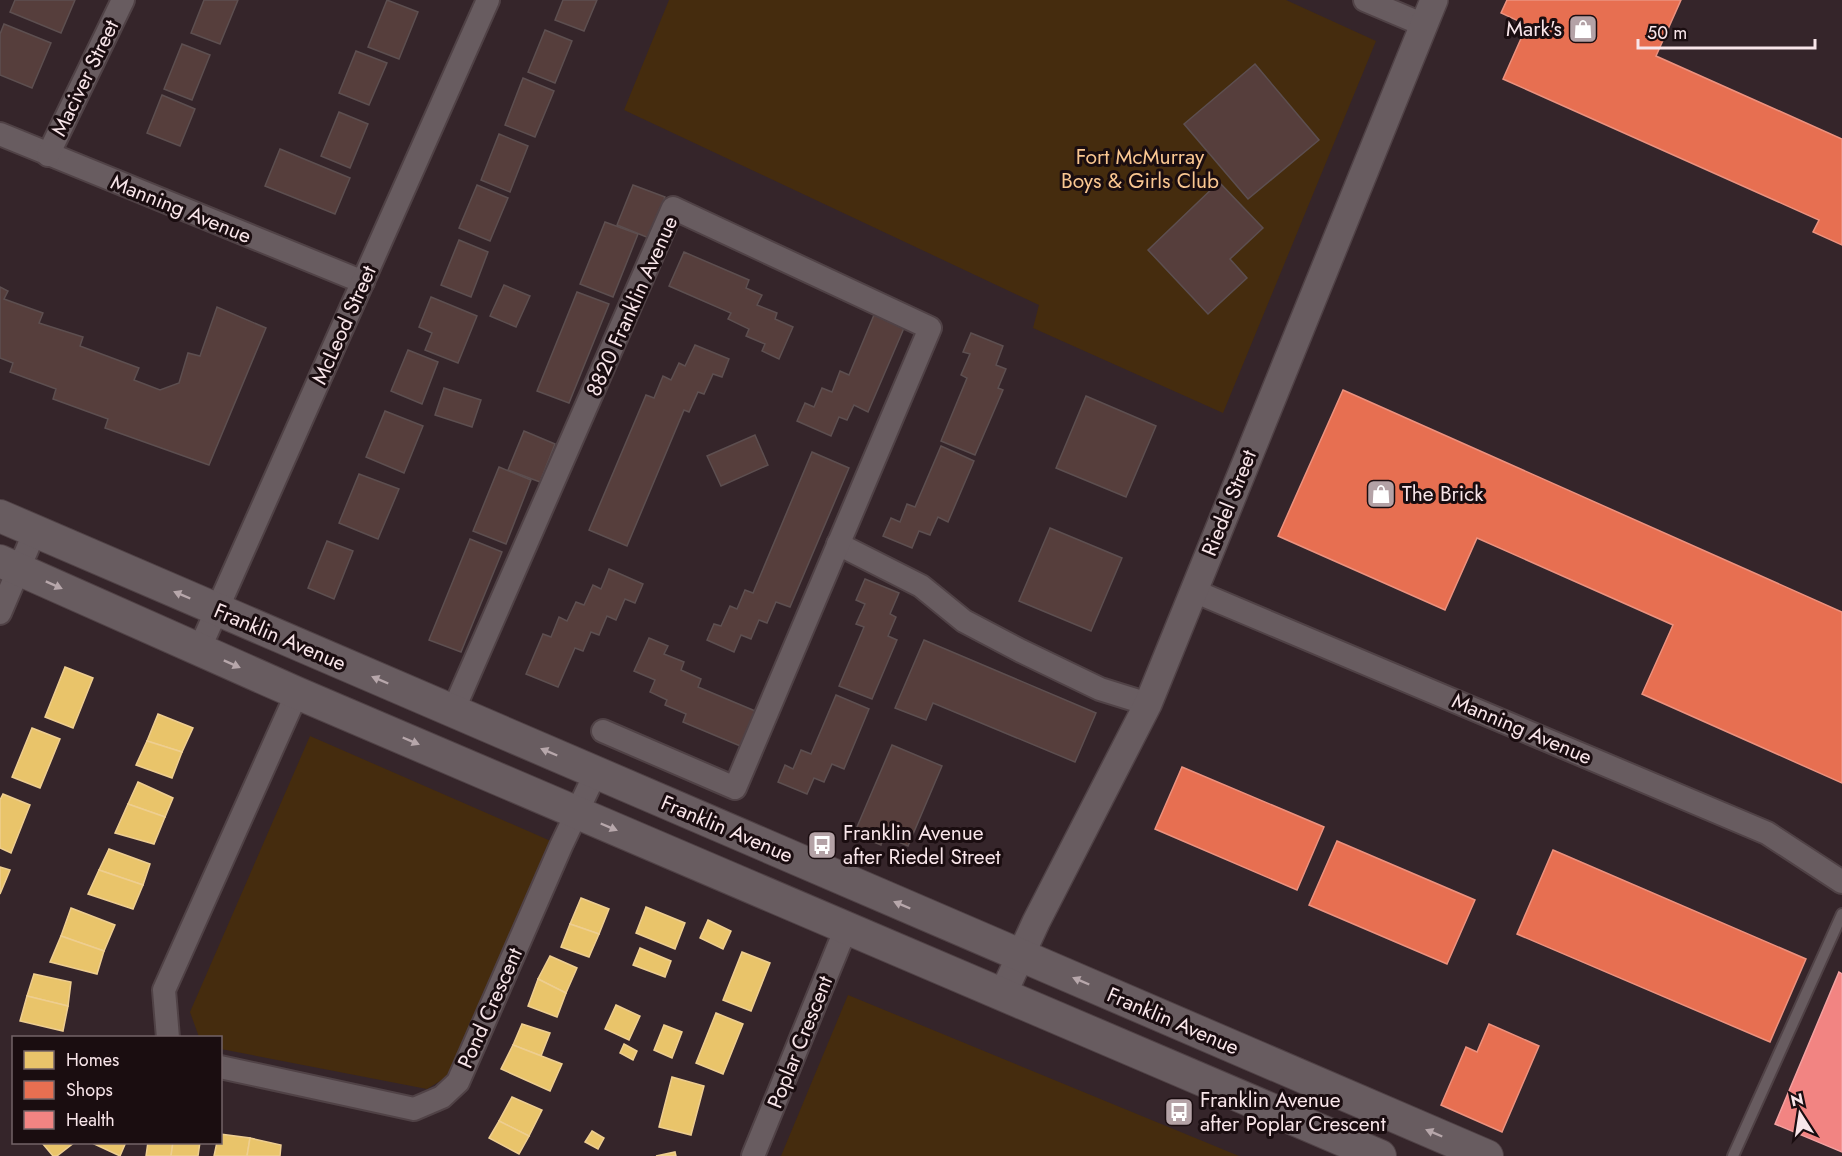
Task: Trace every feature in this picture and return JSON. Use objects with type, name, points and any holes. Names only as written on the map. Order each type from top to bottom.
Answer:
[{"type":"main road","name":"Franklin Avenue","points":[[0,516],[1487,1156]]},
{"type":"main road","name":"Franklin Avenue","points":[[9,565],[297,693],[1377,1155]]},
{"type":"street","name":"Maciver Street","points":[[48,155],[123,0]]},
{"type":"street","name":"McLeod Street","points":[[199,650],[215,609],[488,0]]},
{"type":"street","points":[[1365,0],[1424,25]]},
{"type":"street","name":"Riedel Street","points":[[1002,996],[1036,922],[1148,704],[1434,0]]},
{"type":"street","name":"Manning Avenue","points":[[0,134],[363,282]]},
{"type":"street","name":"8820 Franklin Avenue","points":[[453,711],[674,208],[930,328],[735,788],[603,731]]},
{"type":"street","points":[[0,613],[9,565],[35,531]]},
{"type":"street","points":[[838,544],[921,586],[964,621],[1021,651],[1100,689],[1148,704]]},
{"type":"street","name":"Manning Avenue","points":[[1194,591],[1767,833],[1842,882]]},
{"type":"street","points":[[168,1036],[164,990],[297,693]]},
{"type":"street","name":"Pond Crescent","points":[[222,1067],[414,1109],[442,1097],[458,1082],[596,772]]},
{"type":"street","name":"Poplar Crescent","points":[[753,1156],[846,928]]},
{"type":"lane","points":[[1733,1156],[1842,914]]},
{"type":"green space","name":"Fort McMurray Boys & Girls Club","points":[[669,0],[1286,0],[1376,41],[1223,413],[1033,328],[1039,305],[624,110]]},
{"type":"green space","points":[[310,736],[553,842],[450,1075],[427,1089],[222,1049],[222,1036],[199,1036],[190,1012]]},
{"type":"green space","points":[[848,995],[1239,1156],[781,1156]]},
{"type":"building: Homes","points":[[65,667],[93,678],[73,728],[45,717]]},
{"type":"building: Homes","points":[[158,714],[193,728],[182,752],[147,741]]},
{"type":"building: Homes","points":[[32,728],[60,739],[40,788],[12,777]]},
{"type":"building: Homes","points":[[147,741],[182,752],[172,778],[136,765]]},
{"type":"building: Homes","points":[[138,782],[173,798],[165,817],[128,804]]},
{"type":"building: Homes","points":[[3,794],[30,805],[11,853],[0,848],[0,800]]},
{"type":"building: Homes","points":[[128,804],[165,817],[154,844],[115,833]]},
{"type":"building: Homes","points":[[109,849],[150,864],[143,885],[99,870]]},
{"type":"building: Homes","points":[[0,867],[10,870],[0,894]]},
{"type":"building: Homes","points":[[99,870],[143,885],[133,909],[88,894]]},
{"type":"building: Homes","points":[[581,898],[609,909],[599,934],[570,924]]},
{"type":"building: Homes","points":[[646,907],[685,923],[675,949],[636,933]]},
{"type":"building: Homes","points":[[71,908],[115,925],[104,951],[61,936]]},
{"type":"building: Homes","points":[[708,920],[731,931],[723,949],[700,938]]},
{"type":"building: Homes","points":[[570,924],[599,934],[589,957],[561,947]]},
{"type":"building: Homes","points":[[61,936],[104,951],[97,974],[50,962]]},
{"type":"building: Homes","points":[[640,948],[671,961],[665,977],[633,965]]},
{"type":"building: Homes","points":[[742,952],[770,963],[751,1011],[723,1000]]},
{"type":"building: Homes","points":[[550,956],[577,968],[566,993],[538,979]]},
{"type":"building: Homes","points":[[34,974],[71,982],[68,1006],[27,996]]},
{"type":"building: Homes","points":[[538,979],[566,993],[557,1017],[528,1006]]},
{"type":"building: Homes","points":[[27,996],[68,1006],[63,1031],[20,1021]]},
{"type":"building: Homes","points":[[616,1005],[640,1016],[629,1040],[605,1029]]},
{"type":"building: Homes","points":[[716,1013],[743,1024],[723,1074],[696,1063]]},
{"type":"building: Homes","points":[[522,1024],[550,1033],[541,1056],[513,1045]]},
{"type":"building: Homes","points":[[664,1025],[682,1032],[672,1058],[654,1050]]},
{"type":"building: Homes","points":[[624,1044],[637,1051],[633,1060],[620,1053]]},
{"type":"building: Homes","points":[[513,1045],[562,1064],[550,1091],[501,1069]]},
{"type":"building: Homes","points":[[672,1077],[704,1086],[691,1135],[659,1127]]},
{"type":"building: Homes","points":[[512,1097],[542,1110],[529,1136],[499,1121]]},
{"type":"building: Homes","points":[[499,1121],[529,1136],[519,1154],[489,1138]]},
{"type":"building: Homes","points":[[592,1131],[604,1138],[598,1149],[585,1142]]},
{"type":"building: Homes","points":[[222,1134],[250,1138],[247,1156],[214,1156],[217,1144],[222,1144]]},
{"type":"building: Homes","points":[[250,1138],[281,1145],[280,1156],[247,1156]]},
{"type":"building: Homes","points":[[43,1144],[72,1144],[57,1156],[53,1156]]},
{"type":"building: Homes","points":[[94,1144],[125,1144],[120,1156]]},
{"type":"building: Homes","points":[[148,1144],[173,1144],[171,1156],[146,1156]]},
{"type":"building: Homes","points":[[173,1144],[200,1144],[198,1156],[171,1156]]},
{"type":"building: Homes","points":[[675,1152],[676,1156],[656,1156]]},
{"type":"building: Shops","points":[[1507,0],[1681,0],[1656,56],[1842,139],[1842,245],[1813,232],[1819,220],[1503,79],[1527,25],[1501,13]]},
{"type":"building: Shops","points":[[1343,390],[1842,612],[1842,783],[1642,694],[1673,625],[1477,538],[1445,610],[1278,536]]},
{"type":"building: Shops","points":[[1182,767],[1324,827],[1297,890],[1155,829]]},
{"type":"building: Shops","points":[[1337,841],[1475,900],[1447,964],[1309,905]]},
{"type":"building: Shops","points":[[1553,850],[1806,959],[1770,1042],[1517,934]]},
{"type":"building: Shops","points":[[1489,1024],[1539,1046],[1502,1132],[1441,1105],[1466,1047],[1477,1052]]},
{"type":"building: Health","points":[[1839,972],[1842,974],[1842,1152],[1775,1124]]},
{"type":"building: Other","points":[[15,0],[75,0],[61,33],[10,12]]},
{"type":"building: Other","points":[[204,0],[238,0],[220,44],[191,33]]},
{"type":"building: Other","points":[[387,0],[418,12],[399,59],[368,47]]},
{"type":"building: Other","points":[[563,0],[597,0],[584,31],[555,20]]},
{"type":"building: Other","points":[[4,24],[51,43],[32,88],[0,75],[0,34]]},
{"type":"building: Other","points":[[545,30],[572,41],[555,83],[528,72]]},
{"type":"building: Other","points":[[182,44],[210,55],[192,100],[164,89]]},
{"type":"building: Other","points":[[356,51],[387,63],[369,105],[339,93]]},
{"type":"building: Other","points":[[1255,64],[1319,140],[1248,199],[1184,124]]},
{"type":"building: Other","points":[[523,78],[554,91],[535,137],[505,125]]},
{"type":"building: Other","points":[[162,95],[195,109],[180,146],[147,133]]},
{"type":"building: Other","points":[[339,112],[368,124],[350,168],[321,156]]},
{"type":"building: Other","points":[[499,134],[528,146],[510,192],[481,180]]},
{"type":"building: Other","points":[[280,149],[350,178],[335,214],[265,186]]},
{"type":"building: Other","points":[[1219,182],[1263,228],[1230,259],[1247,278],[1208,314],[1148,250]]},
{"type":"building: Other","points":[[477,185],[508,198],[490,241],[459,228]]},
{"type":"building: Other","points":[[633,185],[665,197],[649,238],[617,225]]},
{"type":"building: Other","points":[[605,222],[638,234],[613,297],[580,284]]},
{"type":"building: Other","points":[[459,240],[488,252],[471,297],[441,285]]},
{"type":"building: Other","points":[[684,252],[749,280],[746,288],[762,295],[757,305],[777,313],[775,319],[793,327],[779,359],[762,351],[765,344],[746,336],[749,329],[728,319],[731,313],[669,286]]},
{"type":"building: Other","points":[[504,285],[530,296],[516,327],[490,316]]},
{"type":"building: Other","points":[[0,287],[8,291],[4,299],[43,313],[39,323],[83,337],[80,346],[139,368],[134,380],[160,390],[179,383],[188,353],[200,356],[217,307],[266,328],[209,465],[105,428],[108,419],[53,399],[56,389],[10,372],[13,363],[0,358]]},
{"type":"building: Other","points":[[577,292],[609,304],[569,403],[537,391]]},
{"type":"building: Other","points":[[431,297],[477,316],[458,363],[425,350],[432,333],[419,327]]},
{"type":"building: Other","points":[[874,315],[904,328],[868,412],[854,405],[847,420],[839,417],[831,436],[797,421],[805,403],[814,407],[822,388],[832,392],[840,371],[849,375]]},
{"type":"building: Other","points":[[971,333],[1003,346],[996,365],[1006,369],[998,388],[1003,390],[975,455],[941,441],[967,378],[961,375],[970,354],[963,352]]},
{"type":"building: Other","points":[[695,345],[729,359],[722,377],[713,374],[704,394],[698,392],[689,412],[684,410],[627,546],[589,530],[646,395],[654,398],[663,376],[671,380],[679,363],[685,366]]},
{"type":"building: Other","points":[[408,350],[438,362],[422,404],[391,391]]},
{"type":"building: Other","points":[[444,388],[481,400],[472,427],[435,415]]},
{"type":"building: Other","points":[[1086,396],[1156,426],[1126,497],[1056,468]]},
{"type":"building: Other","points":[[385,411],[423,426],[404,473],[366,457]]},
{"type":"building: Other","points":[[524,431],[555,444],[540,482],[508,470]]},
{"type":"building: Other","points":[[755,435],[768,465],[721,486],[707,456]]},
{"type":"building: Other","points":[[941,446],[974,461],[948,522],[938,517],[930,535],[919,531],[912,548],[883,536],[891,518],[900,522],[907,504],[915,507]]},
{"type":"building: Other","points":[[812,452],[849,468],[790,607],[776,602],[767,623],[759,620],[751,639],[741,635],[734,652],[707,640],[714,624],[721,626],[730,606],[737,609],[745,590],[753,593]]},
{"type":"building: Other","points":[[499,467],[531,480],[506,544],[473,531]]},
{"type":"building: Other","points":[[359,474],[399,489],[378,539],[339,523]]},
{"type":"building: Other","points":[[1050,528],[1122,558],[1091,631],[1019,601]]},
{"type":"building: Other","points":[[470,539],[502,552],[461,652],[429,640]]},
{"type":"building: Other","points":[[327,541],[353,551],[334,599],[308,588]]},
{"type":"building: Other","points":[[609,569],[643,584],[635,603],[625,599],[616,620],[607,616],[599,635],[591,632],[583,651],[575,648],[558,687],[526,674],[543,634],[551,637],[559,617],[567,621],[576,602],[584,605],[593,585],[601,589]]},
{"type":"building: Other","points":[[865,579],[899,593],[890,614],[896,617],[888,636],[897,640],[872,699],[839,686],[864,627],[856,624],[865,604],[856,600]]},
{"type":"building: Other","points":[[649,638],[668,646],[664,654],[684,662],[681,670],[701,679],[698,687],[760,713],[745,748],[683,722],[686,714],[665,705],[667,700],[650,692],[655,680],[634,671]]},
{"type":"building: Other","points":[[924,640],[1096,713],[1075,762],[933,703],[926,720],[895,708]]},
{"type":"building: Other","points":[[836,695],[869,709],[844,769],[832,764],[824,782],[814,778],[807,794],[778,782],[785,765],[793,769],[801,750],[811,754]]},
{"type":"building: Other","points":[[892,745],[942,766],[908,846],[884,836],[881,845],[854,834]]},
{"type":"place","name":"Mark's","points":[[1583,29]]},
{"type":"place","name":"The Brick","points":[[1381,494]]},
{"type":"place","name":"Franklin Avenue after Riedel Street","points":[[822,845]]},
{"type":"place","name":"Franklin Avenue after Poplar Crescent","points":[[1179,1112]]}]
